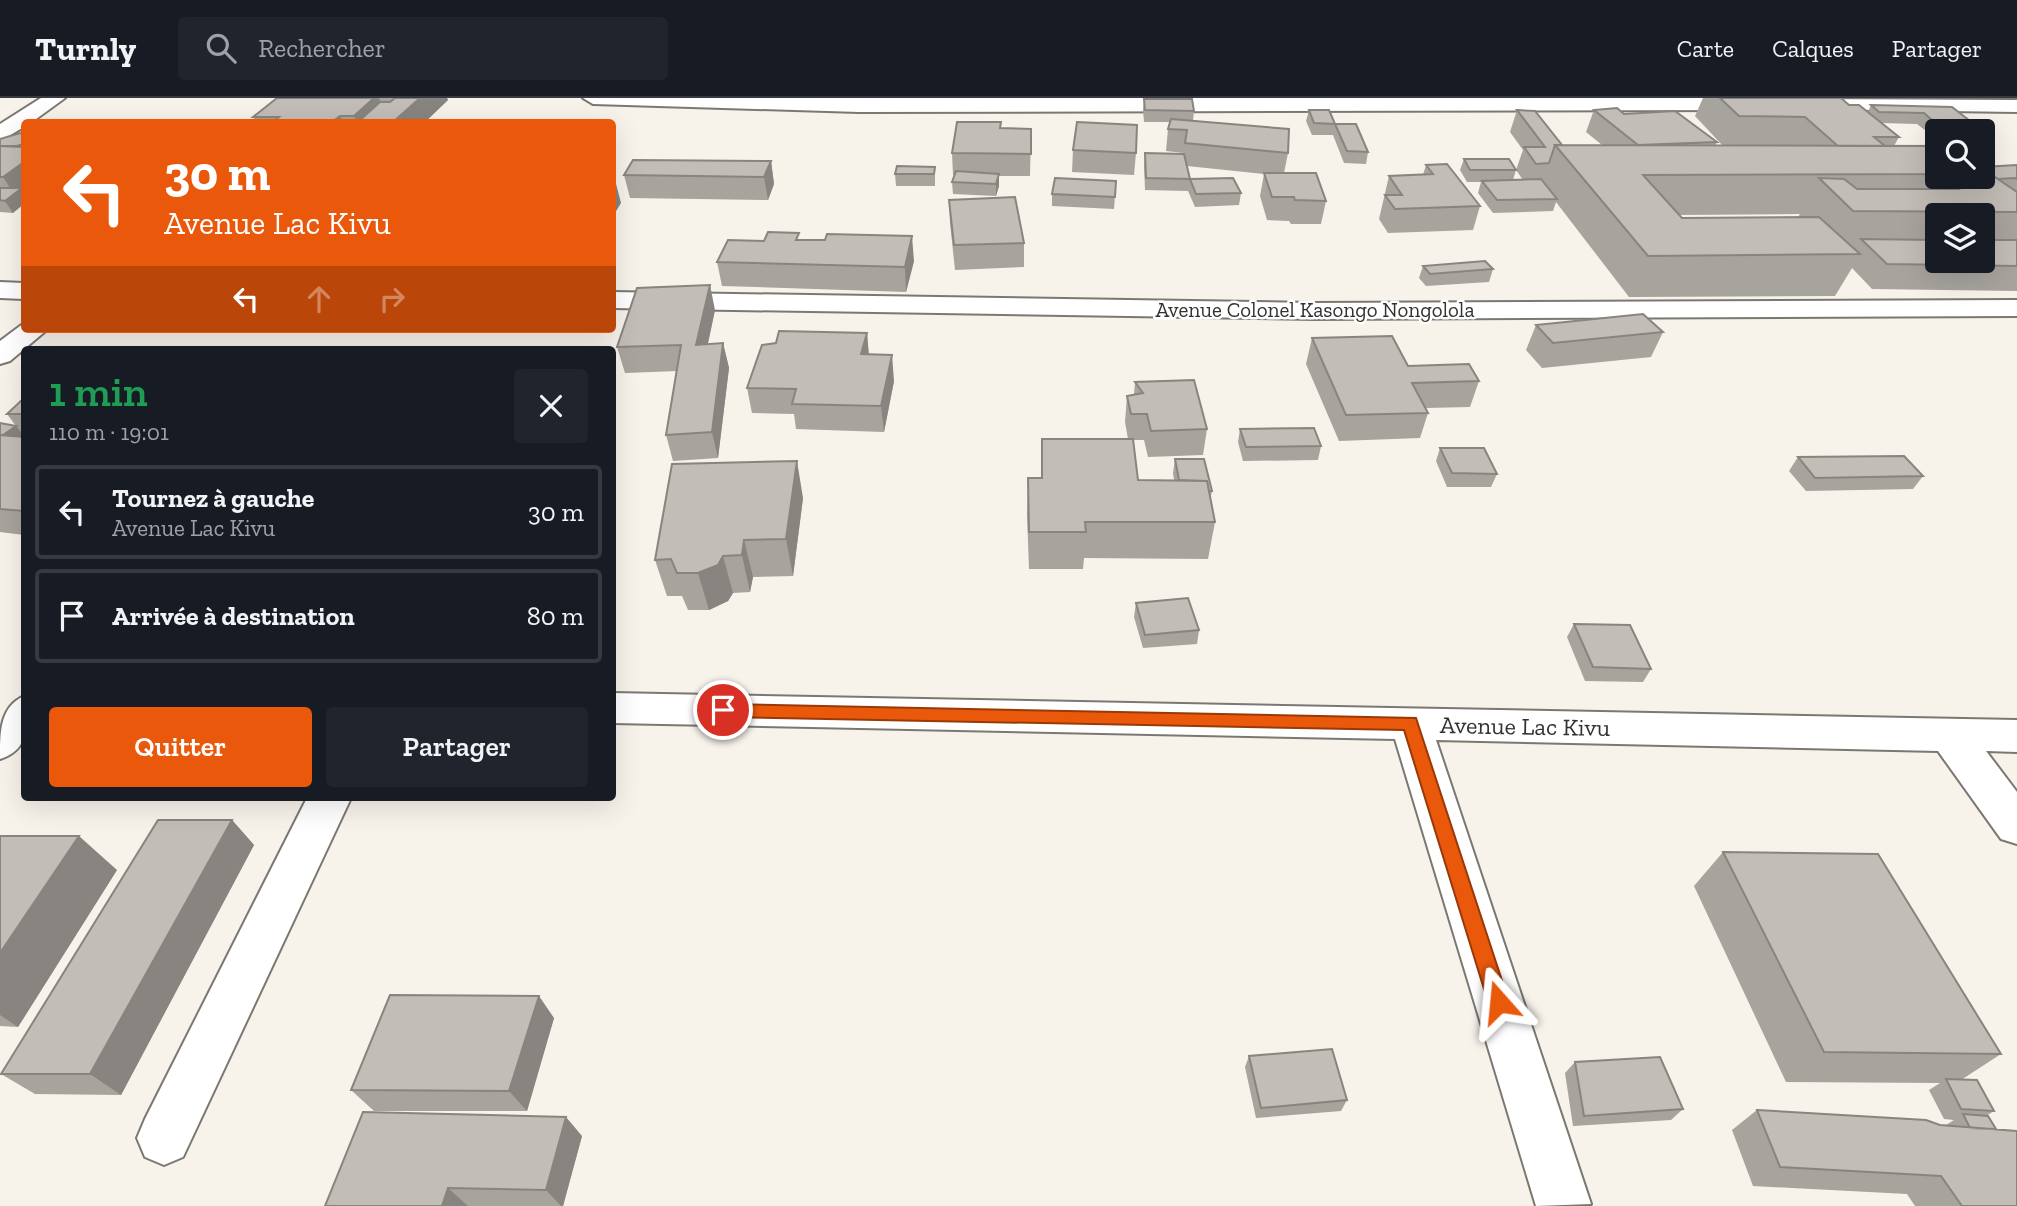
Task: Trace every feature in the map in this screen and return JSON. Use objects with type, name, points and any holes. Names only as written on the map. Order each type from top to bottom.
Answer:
[{"type":"street","points":[[10,103],[54,98]]},
{"type":"street","points":[[22,119],[54,98]]},
{"type":"street","points":[[593,98],[859,106],[1584,101],[1767,104]]},
{"type":"street","points":[[2008,98],[2017,105]]},
{"type":"street","points":[[1795,105],[2017,105]]},
{"type":"street","points":[[0,134],[21,120]]},
{"type":"street","points":[[0,290],[21,290]]},
{"type":"street","name":"Avenue Colonel Kasongo Nongolola","points":[[616,300],[1314,311],[2017,308]]},
{"type":"street","points":[[0,355],[29,333]]},
{"type":"street","points":[[0,697],[21,696]]},
{"type":"street","name":"Avenue Lac Kivu","points":[[616,708],[2017,736]]},
{"type":"street","points":[[0,743],[21,716]]},
{"type":"street","points":[[1410,723],[1563,1204]]},
{"type":"street","points":[[1950,735],[2017,826]]},
{"type":"street","points":[[164,1138],[328,801]]},
{"type":"building","points":[[277,98],[374,98],[354,116],[340,116],[336,119],[253,117]]},
{"type":"building","points":[[395,98],[420,98],[396,119],[361,119],[380,102],[390,102]]},
{"type":"building","points":[[1720,98],[1841,98],[1849,105],[1859,105],[1899,137],[1874,137],[1885,146],[1838,146],[1805,117],[1739,116]]},
{"type":"building","points":[[1144,99],[1192,99],[1194,111],[1145,110]]},
{"type":"building","points":[[1871,105],[1952,107],[1967,119],[1931,119],[1924,113],[1879,112]]},
{"type":"building","points":[[1617,108],[1624,114],[1675,111],[1717,142],[1638,145],[1594,110]]},
{"type":"building","points":[[1309,110],[1329,110],[1335,124],[1314,123]]},
{"type":"building","points":[[1517,110],[1535,111],[1562,145],[1555,145],[1549,163],[1536,164],[1524,147],[1545,147]]},
{"type":"building","points":[[1171,119],[1289,129],[1288,153],[1185,143],[1187,130],[1168,129]]},
{"type":"building","points":[[957,122],[1001,122],[1000,128],[1031,129],[1031,154],[952,153]]},
{"type":"building","points":[[1077,122],[1137,125],[1136,153],[1073,150]]},
{"type":"building","points":[[1335,124],[1356,124],[1368,152],[1347,151]]},
{"type":"building","points":[[20,133],[21,145],[0,146],[0,139]]},
{"type":"building","points":[[1555,145],[1925,146],[1925,174],[1643,175],[1682,218],[1819,217],[1860,254],[1648,256]]},
{"type":"building","points":[[0,146],[21,147],[21,164],[0,177]]},
{"type":"building","points":[[1145,153],[1184,154],[1190,179],[1146,178]]},
{"type":"building","points":[[1464,159],[1509,159],[1516,170],[1470,170]]},
{"type":"building","points":[[633,160],[771,161],[764,177],[624,175]]},
{"type":"building","points":[[1447,164],[1480,206],[1395,209],[1385,195],[1402,195],[1389,176],[1433,174],[1426,165]]},
{"type":"building","points":[[2017,165],[2017,179],[1998,179],[1995,177],[1995,166]]},
{"type":"building","points":[[897,166],[935,167],[934,174],[895,174]]},
{"type":"building","points":[[956,171],[999,174],[996,184],[952,182]]},
{"type":"building","points":[[1264,173],[1316,173],[1326,201],[1272,197]]},
{"type":"building","points":[[1995,177],[2017,192],[2017,212],[1995,212],[1995,203],[1925,203],[1925,211],[1853,211],[1819,178],[1844,179],[1857,189],[1995,189]]},
{"type":"building","points":[[1055,178],[1116,181],[1115,197],[1052,194]]},
{"type":"building","points":[[1233,178],[1241,193],[1196,194],[1190,179]]},
{"type":"building","points":[[1541,179],[1557,199],[1497,200],[1482,181]]},
{"type":"building","points":[[0,188],[21,188],[5,201],[0,200]]},
{"type":"building","points":[[1015,197],[1024,243],[954,245],[949,200]]},
{"type":"building","points":[[768,232],[799,233],[796,240],[825,240],[827,234],[912,236],[905,267],[717,262],[728,240],[764,241]]},
{"type":"building","points":[[1861,239],[1925,240],[1925,265],[1887,264]]},
{"type":"building","points":[[1995,240],[2017,240],[2017,266],[1995,266]]},
{"type":"building","points":[[1485,261],[1493,269],[1430,274],[1423,266]]},
{"type":"building","points":[[710,285],[696,345],[723,343],[712,432],[666,435],[681,345],[617,347],[637,288]]},
{"type":"building","points":[[1643,314],[1663,332],[1553,343],[1536,325]]},
{"type":"building","points":[[779,331],[867,333],[861,354],[892,355],[881,406],[792,404],[796,389],[747,388],[762,345],[776,343]]},
{"type":"building","points":[[1392,336],[1408,366],[1469,364],[1479,381],[1412,383],[1428,413],[1346,415],[1312,338]]},
{"type":"building","points":[[1194,380],[1207,429],[1151,431],[1147,414],[1131,414],[1127,396],[1143,393],[1135,382]]},
{"type":"building","points":[[21,401],[21,414],[7,414]]},
{"type":"building","points":[[0,423],[16,426],[0,435]]},
{"type":"building","points":[[1314,428],[1321,446],[1246,447],[1240,429]]},
{"type":"building","points":[[0,435],[21,437],[21,511],[0,509]]},
{"type":"building","points":[[1042,439],[1133,439],[1138,480],[1207,481],[1215,522],[1085,522],[1086,532],[1029,532],[1028,478],[1042,478]]},
{"type":"building","points":[[1440,448],[1484,448],[1497,474],[1452,473]]},
{"type":"building","points":[[1904,456],[1923,476],[1815,478],[1798,457]]},
{"type":"building","points":[[1175,459],[1204,459],[1212,491],[1209,491],[1207,481],[1179,480]]},
{"type":"building","points":[[797,461],[786,539],[744,540],[742,555],[723,556],[718,565],[698,573],[677,573],[671,559],[655,560],[672,464]]},
{"type":"building","points":[[1188,598],[1199,630],[1145,635],[1136,603]]},
{"type":"building","points":[[1574,624],[1630,625],[1651,669],[1593,667]]},
{"type":"building","points":[[158,820],[232,820],[90,1074],[1,1074]]},
{"type":"building","points":[[0,836],[79,836],[0,953]]},
{"type":"building","points":[[1723,852],[1878,854],[2001,1054],[1824,1052]]},
{"type":"building","points":[[390,995],[539,996],[509,1091],[351,1090]]},
{"type":"building","points":[[1332,1049],[1347,1100],[1261,1108],[1249,1056]]},
{"type":"building","points":[[1660,1057],[1683,1109],[1584,1116],[1575,1062]]},
{"type":"building","points":[[1946,1079],[1977,1080],[1994,1111],[1961,1109]]},
{"type":"building","points":[[1757,1110],[1926,1120],[1940,1125],[2017,1131],[2017,1206],[1962,1206],[1941,1176],[1780,1167]]},
{"type":"building","points":[[363,1112],[566,1117],[546,1190],[448,1188],[442,1206],[325,1206]]},
{"type":"building","points":[[1963,1114],[1988,1116],[1996,1129],[1970,1128]]},
{"type":"route","points":[[723,710],[1410,723],[1499,1002]]}]
